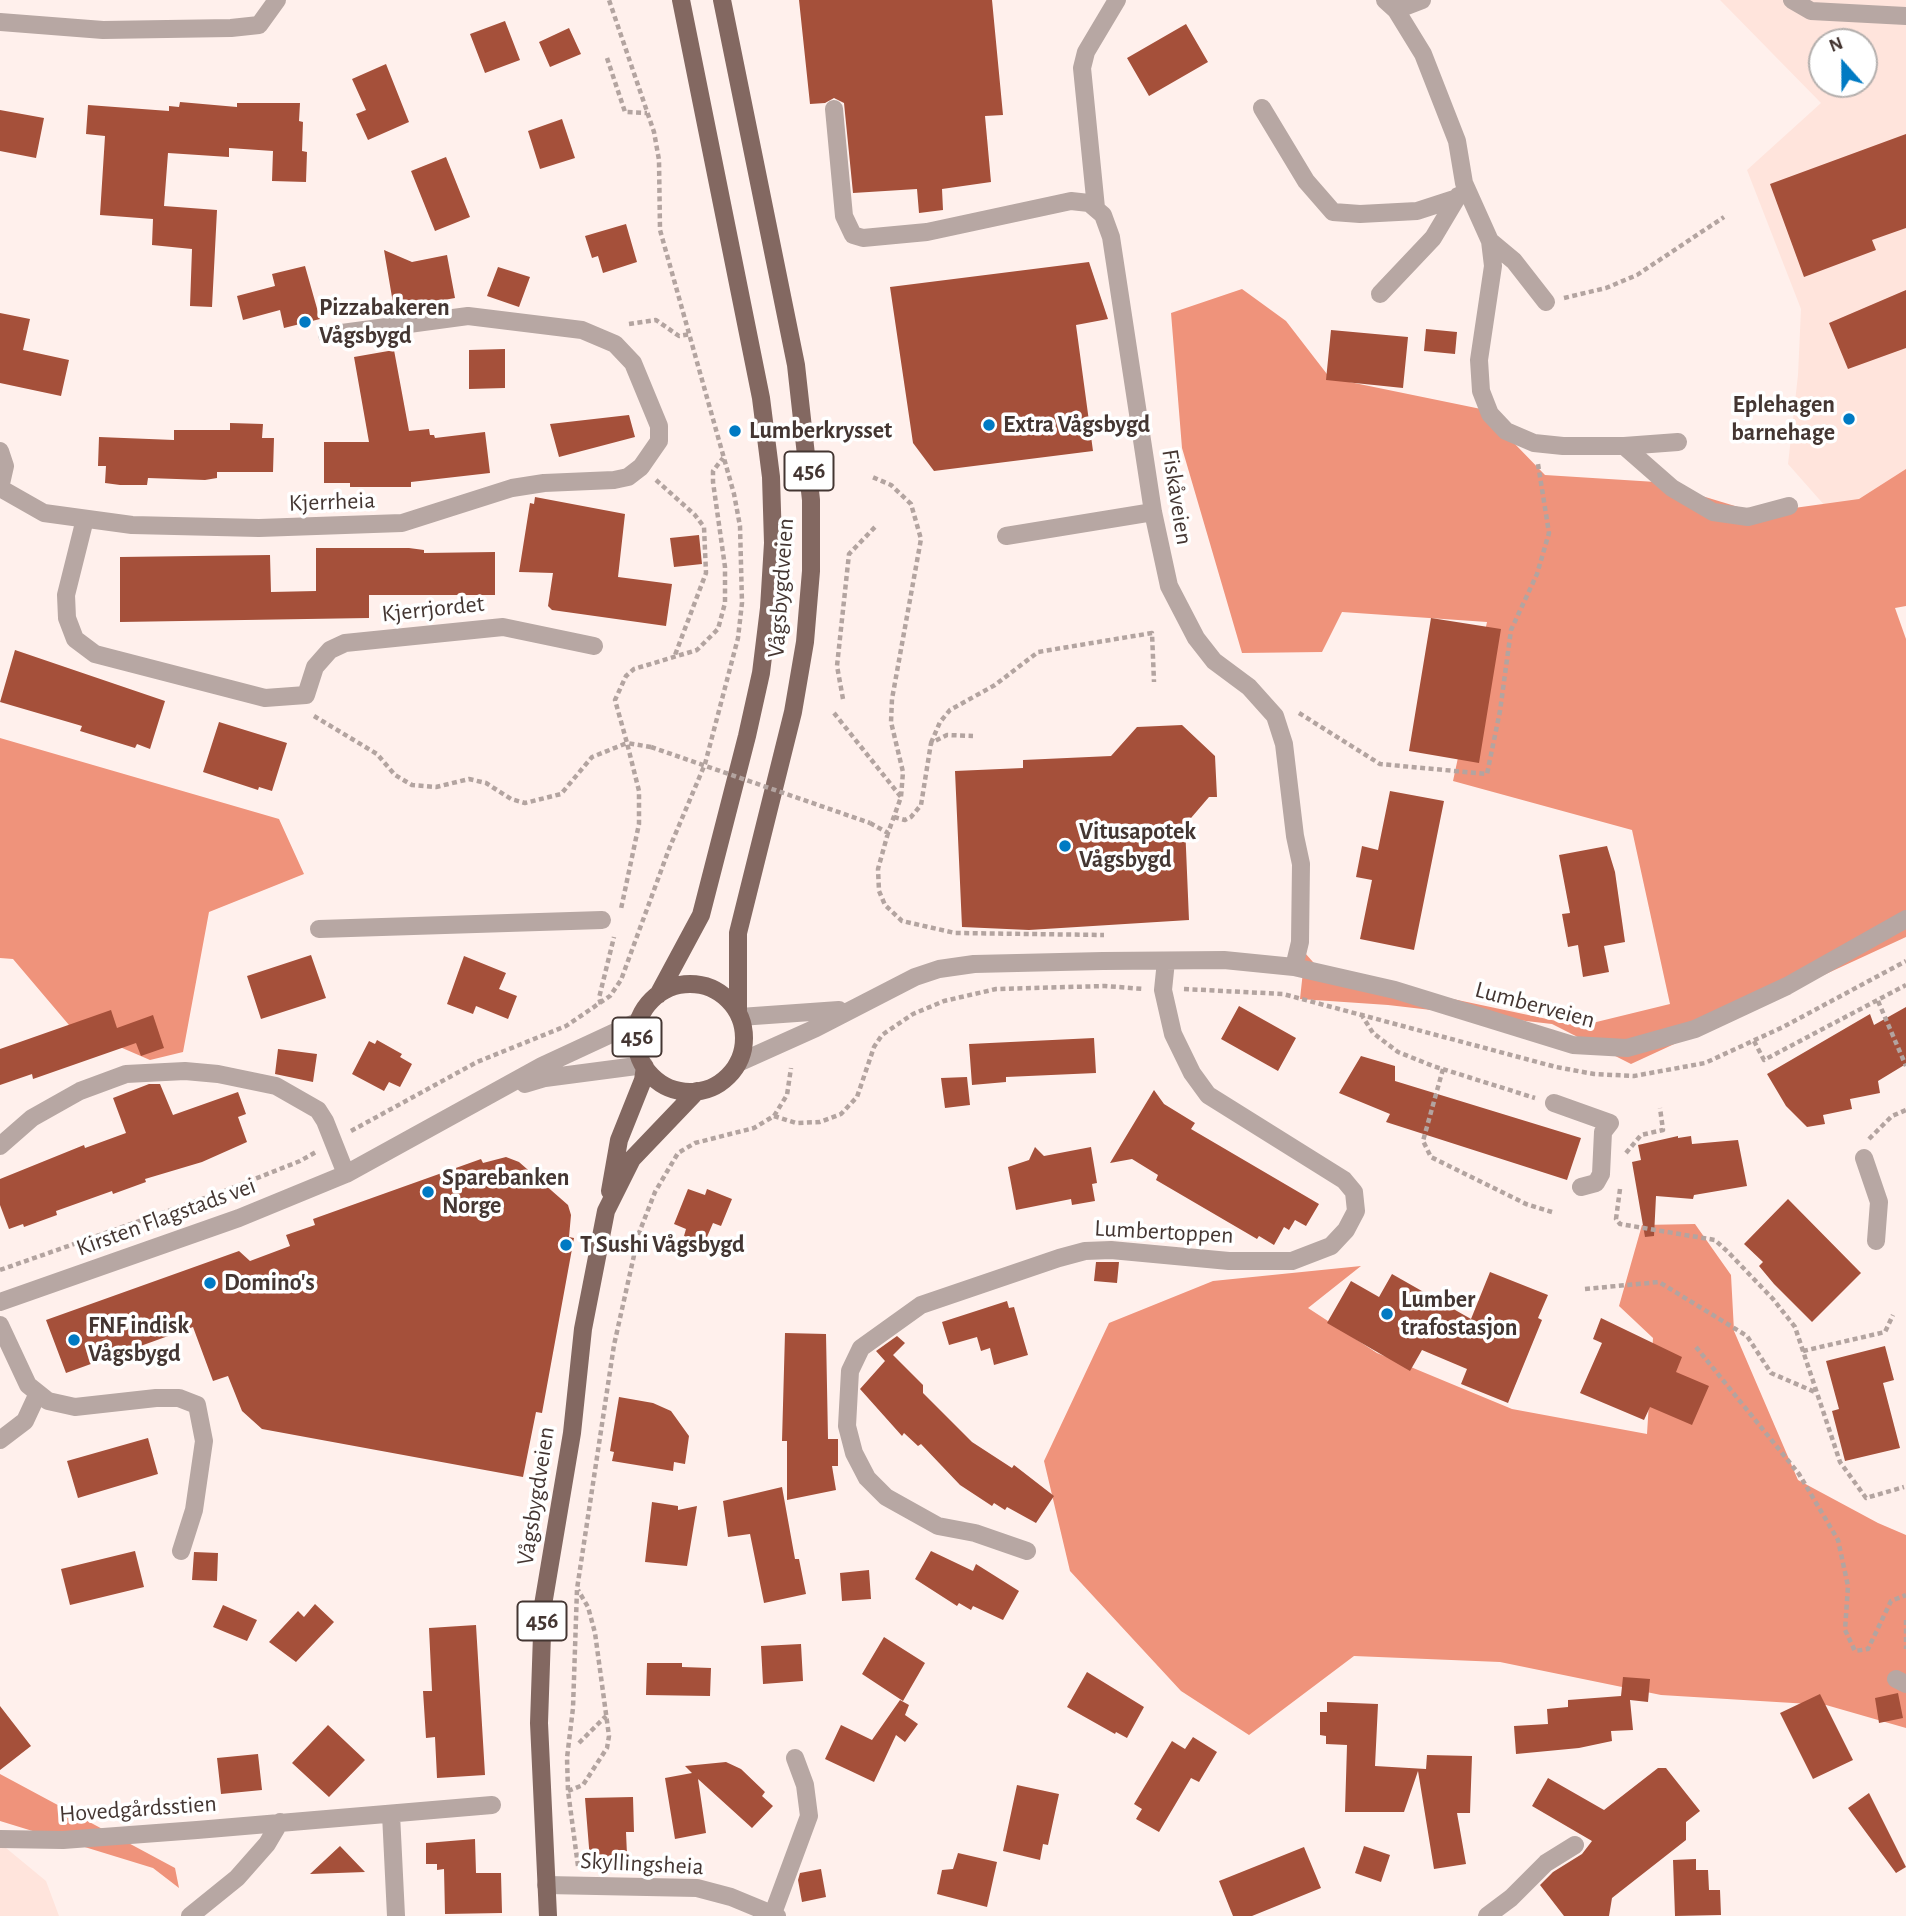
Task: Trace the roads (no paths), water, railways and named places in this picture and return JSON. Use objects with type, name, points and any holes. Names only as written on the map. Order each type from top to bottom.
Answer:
[{"type":"main road","name":"Vågsbygdveien","points":[[658,995],[701,915],[737,777],[761,673],[773,543],[771,477],[753,346],[681,0]]},
{"type":"main road","name":"Vågsbygdveien","points":[[722,0],[798,377],[811,500],[811,571],[805,642],[793,712],[738,933],[739,1015]]},
{"type":"main road","name":"456","points":[[733,0],[741,94]]},
{"type":"main road","name":"456","points":[[702,986],[729,1000],[739,1015],[744,1040],[738,1063],[721,1082],[697,1091],[667,1087],[644,1066],[637,1043],[639,1021],[658,995],[671,988],[702,986]]},
{"type":"main road","name":"Vågsbygdveien","points":[[548,1916],[538,1713],[543,1605],[572,1433],[583,1329],[619,1140],[643,1080],[644,1066]]},
{"type":"main road","name":"Vågsbygdveien","points":[[606,1211],[632,1159],[697,1091]]},
{"type":"street","points":[[0,22],[103,30],[240,27],[259,25],[277,0]]},
{"type":"street","name":"Fiskåveien","points":[[1117,0],[1086,52],[1082,68],[1096,208],[1111,237],[1153,512],[1168,586],[1196,638],[1214,661],[1249,687],[1275,716],[1284,744],[1301,864],[1300,942],[1294,967]]},
{"type":"street","points":[[1422,0],[1390,5],[1423,54],[1441,96],[1457,141],[1460,190],[1490,242],[1514,261],[1546,302]]},
{"type":"street","points":[[1792,0],[1811,11],[1906,16]]},
{"type":"street","points":[[1262,108],[1306,181],[1332,212],[1360,214],[1416,211],[1460,190]]},
{"type":"street","points":[[834,109],[844,216],[853,235],[863,238],[926,232],[1071,201],[1081,201],[1096,208]]},
{"type":"street","points":[[1380,294],[1433,238],[1460,190]]},
{"type":"street","points":[[1490,242],[1493,266],[1480,335],[1481,390],[1490,414],[1506,431],[1534,443],[1624,446],[1678,442]]},
{"type":"street","name":"Kjerrheia","points":[[0,488],[44,513],[132,525],[258,528],[373,526],[427,517],[512,488],[628,477],[641,467],[656,447],[659,426],[633,363],[615,344],[582,330],[468,316],[327,335]]},
{"type":"street","points":[[1624,446],[1672,488],[1713,512],[1748,517],[1789,506]]},
{"type":"street","points":[[0,451],[5,466],[0,488]]},
{"type":"street","points":[[1006,536],[1153,512]]},
{"type":"street","name":"Kjerrjordet","points":[[85,519],[66,596],[67,618],[75,639],[95,654],[265,698],[306,695],[315,667],[330,650],[345,643],[503,626],[594,646]]},
{"type":"street","name":"Lumberveien","points":[[738,1063],[915,977],[956,966],[1224,960],[1338,974],[1573,1045],[1627,1048],[1695,1030],[1787,986],[1906,919]]},
{"type":"street","points":[[319,929],[610,920]]},
{"type":"street","name":"Lumbertoppen","points":[[1027,1551],[975,1533],[938,1526],[886,1497],[867,1478],[855,1453],[847,1426],[850,1371],[862,1348],[921,1305],[1059,1258],[1085,1251],[1111,1250],[1229,1261],[1292,1261],[1331,1246],[1346,1230],[1356,1211],[1354,1192],[1344,1180],[1208,1095],[1181,1053],[1166,1010],[1163,990],[1166,961]]},
{"type":"street","name":"Lumberveien","points":[[739,1015],[812,1014],[853,1008]]},
{"type":"street","name":"Kirsten Flagstads vei","points":[[0,1302],[271,1206],[346,1174],[567,1053],[639,1021]]},
{"type":"street","name":"Kirsten Flagstads vei","points":[[495,1093],[545,1078],[644,1066]]},
{"type":"street","points":[[0,1146],[32,1118],[80,1091],[126,1074],[152,1070],[218,1074],[276,1086],[318,1110],[346,1174]]},
{"type":"street","points":[[1554,1103],[1610,1123],[1603,1132],[1601,1174],[1596,1183],[1581,1187]]},
{"type":"street","points":[[1864,1158],[1879,1202],[1876,1241]]},
{"type":"street","points":[[0,1325],[16,1365],[28,1385],[48,1401],[75,1407],[179,1398],[197,1405],[204,1441],[194,1510],[181,1551]]},
{"type":"street","points":[[0,1440],[25,1421],[38,1393]]},
{"type":"street","name":"Skyllingsheia","points":[[546,1885],[697,1888],[731,1897],[774,1916],[809,1816],[805,1785],[795,1758]]},
{"type":"street","name":"Hovedgårdsstien","points":[[0,1839],[63,1839],[492,1805]]},
{"type":"street","points":[[391,1814],[396,1916]]},
{"type":"street","points":[[190,1916],[237,1878],[267,1844],[280,1822]]},
{"type":"street","points":[[1487,1916],[1511,1898],[1546,1863],[1575,1845]]},
{"type":"place","name":"Pizzabakeren Vågsbygd","points":[[305,322]]},
{"type":"place","name":"Eplehagen barnehage","points":[[1849,419]]},
{"type":"place","name":"Extra Vågsbygd","points":[[989,425]]},
{"type":"place","name":"Lumberkrysset","points":[[735,431]]},
{"type":"place","name":"Vitusapotek Vågsbygd","points":[[1065,846]]},
{"type":"place","name":"Sparebanken Norge","points":[[428,1192]]},
{"type":"place","name":"T Sushi Vågsbygd","points":[[566,1245]]},
{"type":"place","name":"Domino's","points":[[210,1283]]},
{"type":"place","name":"Lumber trafostasjon","points":[[1387,1314]]},
{"type":"place","name":"FNF indisk Vågsbygd","points":[[74,1340]]}]
